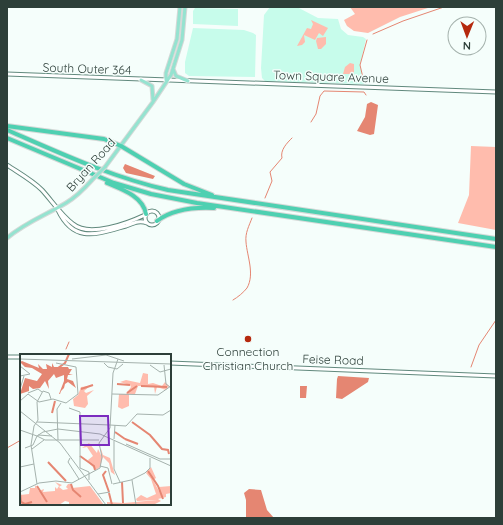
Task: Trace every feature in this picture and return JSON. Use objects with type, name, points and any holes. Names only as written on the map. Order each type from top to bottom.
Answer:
[{"type":"highway","points":[[7,126],[99,138],[121,146],[200,192],[224,199]]},
{"type":"highway","points":[[7,130],[122,178],[168,190],[496,239]]},
{"type":"highway","points":[[7,138],[83,171],[114,183],[151,194],[230,208],[496,247]]},
{"type":"highway","points":[[83,171],[133,196],[144,207],[146,214]]},
{"type":"highway","points":[[157,221],[169,214],[188,209],[230,208]]},
{"type":"main road","points":[[166,80],[166,73],[177,39],[180,7]]},
{"type":"main road","name":"Bryan Road","points":[[7,238],[30,221],[57,208],[76,196],[105,167],[171,75],[182,35],[185,7]]},
{"type":"main road","points":[[173,69],[176,76],[188,81]]},
{"type":"main road","name":"South Outer 364","points":[[7,74],[166,80]]},
{"type":"main road","points":[[140,80],[152,86],[153,102]]},
{"type":"main road","name":"Town Square Avenue","points":[[166,80],[496,92]]},
{"type":"main road","points":[[7,166],[32,181],[72,224],[80,229],[88,231],[118,225],[150,211],[156,212],[158,216],[157,221],[152,224],[138,222],[98,234],[85,234],[76,232],[70,227],[61,218],[57,208]]},
{"type":"main road","points":[[146,214],[145,220],[147,223]]},
{"type":"main road","points":[[7,356],[20,357]]},
{"type":"main road","name":"Feise Road","points":[[171,363],[496,376]]},
{"type":"shaded area","points":[[270,7],[297,7],[318,18],[338,19],[341,29],[348,35],[363,37],[366,39],[360,65],[364,84],[265,81],[262,78],[261,68],[264,15]]},
{"type":"shaded area","points":[[350,7],[431,7],[400,17],[368,33],[354,31],[347,26],[344,20],[355,14]]},
{"type":"shaded area","points":[[195,8],[238,9],[238,26],[193,24],[193,11]]},
{"type":"shaded area","points":[[311,20],[328,28],[323,36],[319,33],[315,40],[304,35],[305,42],[302,45],[297,46],[307,28],[311,29],[313,24]]},
{"type":"shaded area","points":[[193,28],[244,30],[256,35],[255,77],[189,76],[185,73],[185,62]]},
{"type":"shaded area","points":[[326,37],[326,44],[321,49],[318,49],[316,41],[317,38]]},
{"type":"shaded area","points":[[350,63],[354,64],[354,72],[352,74],[343,74],[345,67]]},
{"type":"shaded area","points":[[371,102],[378,105],[374,134],[370,135],[357,131],[365,117],[367,104]]},
{"type":"shaded area","points":[[471,146],[496,147],[496,230],[458,223],[469,195]]},
{"type":"shaded area","points":[[125,164],[155,176],[153,179],[126,173],[123,168]]},
{"type":"shaded area","points":[[338,376],[369,378],[368,382],[342,399],[336,398]]},
{"type":"shaded area","points":[[300,386],[307,386],[306,398],[300,398]]},
{"type":"shaded area","points":[[249,489],[261,490],[267,510],[274,518],[246,518],[246,500],[244,493]]},
{"type":"waterway","points":[[373,34],[403,21],[444,7]]},
{"type":"waterway","points":[[364,82],[360,65],[367,40]]},
{"type":"waterway","points":[[311,122],[316,114],[320,96],[324,91],[364,92],[366,95]]},
{"type":"waterway","points":[[265,198],[272,181],[270,172],[282,158],[283,149],[292,138]]},
{"type":"waterway","points":[[233,300],[247,288],[249,283],[250,265],[246,236],[252,218]]},
{"type":"waterway","points":[[471,367],[479,345],[496,320]]},
{"type":"waterway","points":[[66,349],[69,342]]},
{"type":"waterway","points":[[7,448],[20,441]]},
{"type":"place","name":"Connection Christian Church","points":[[248,339]]}]
